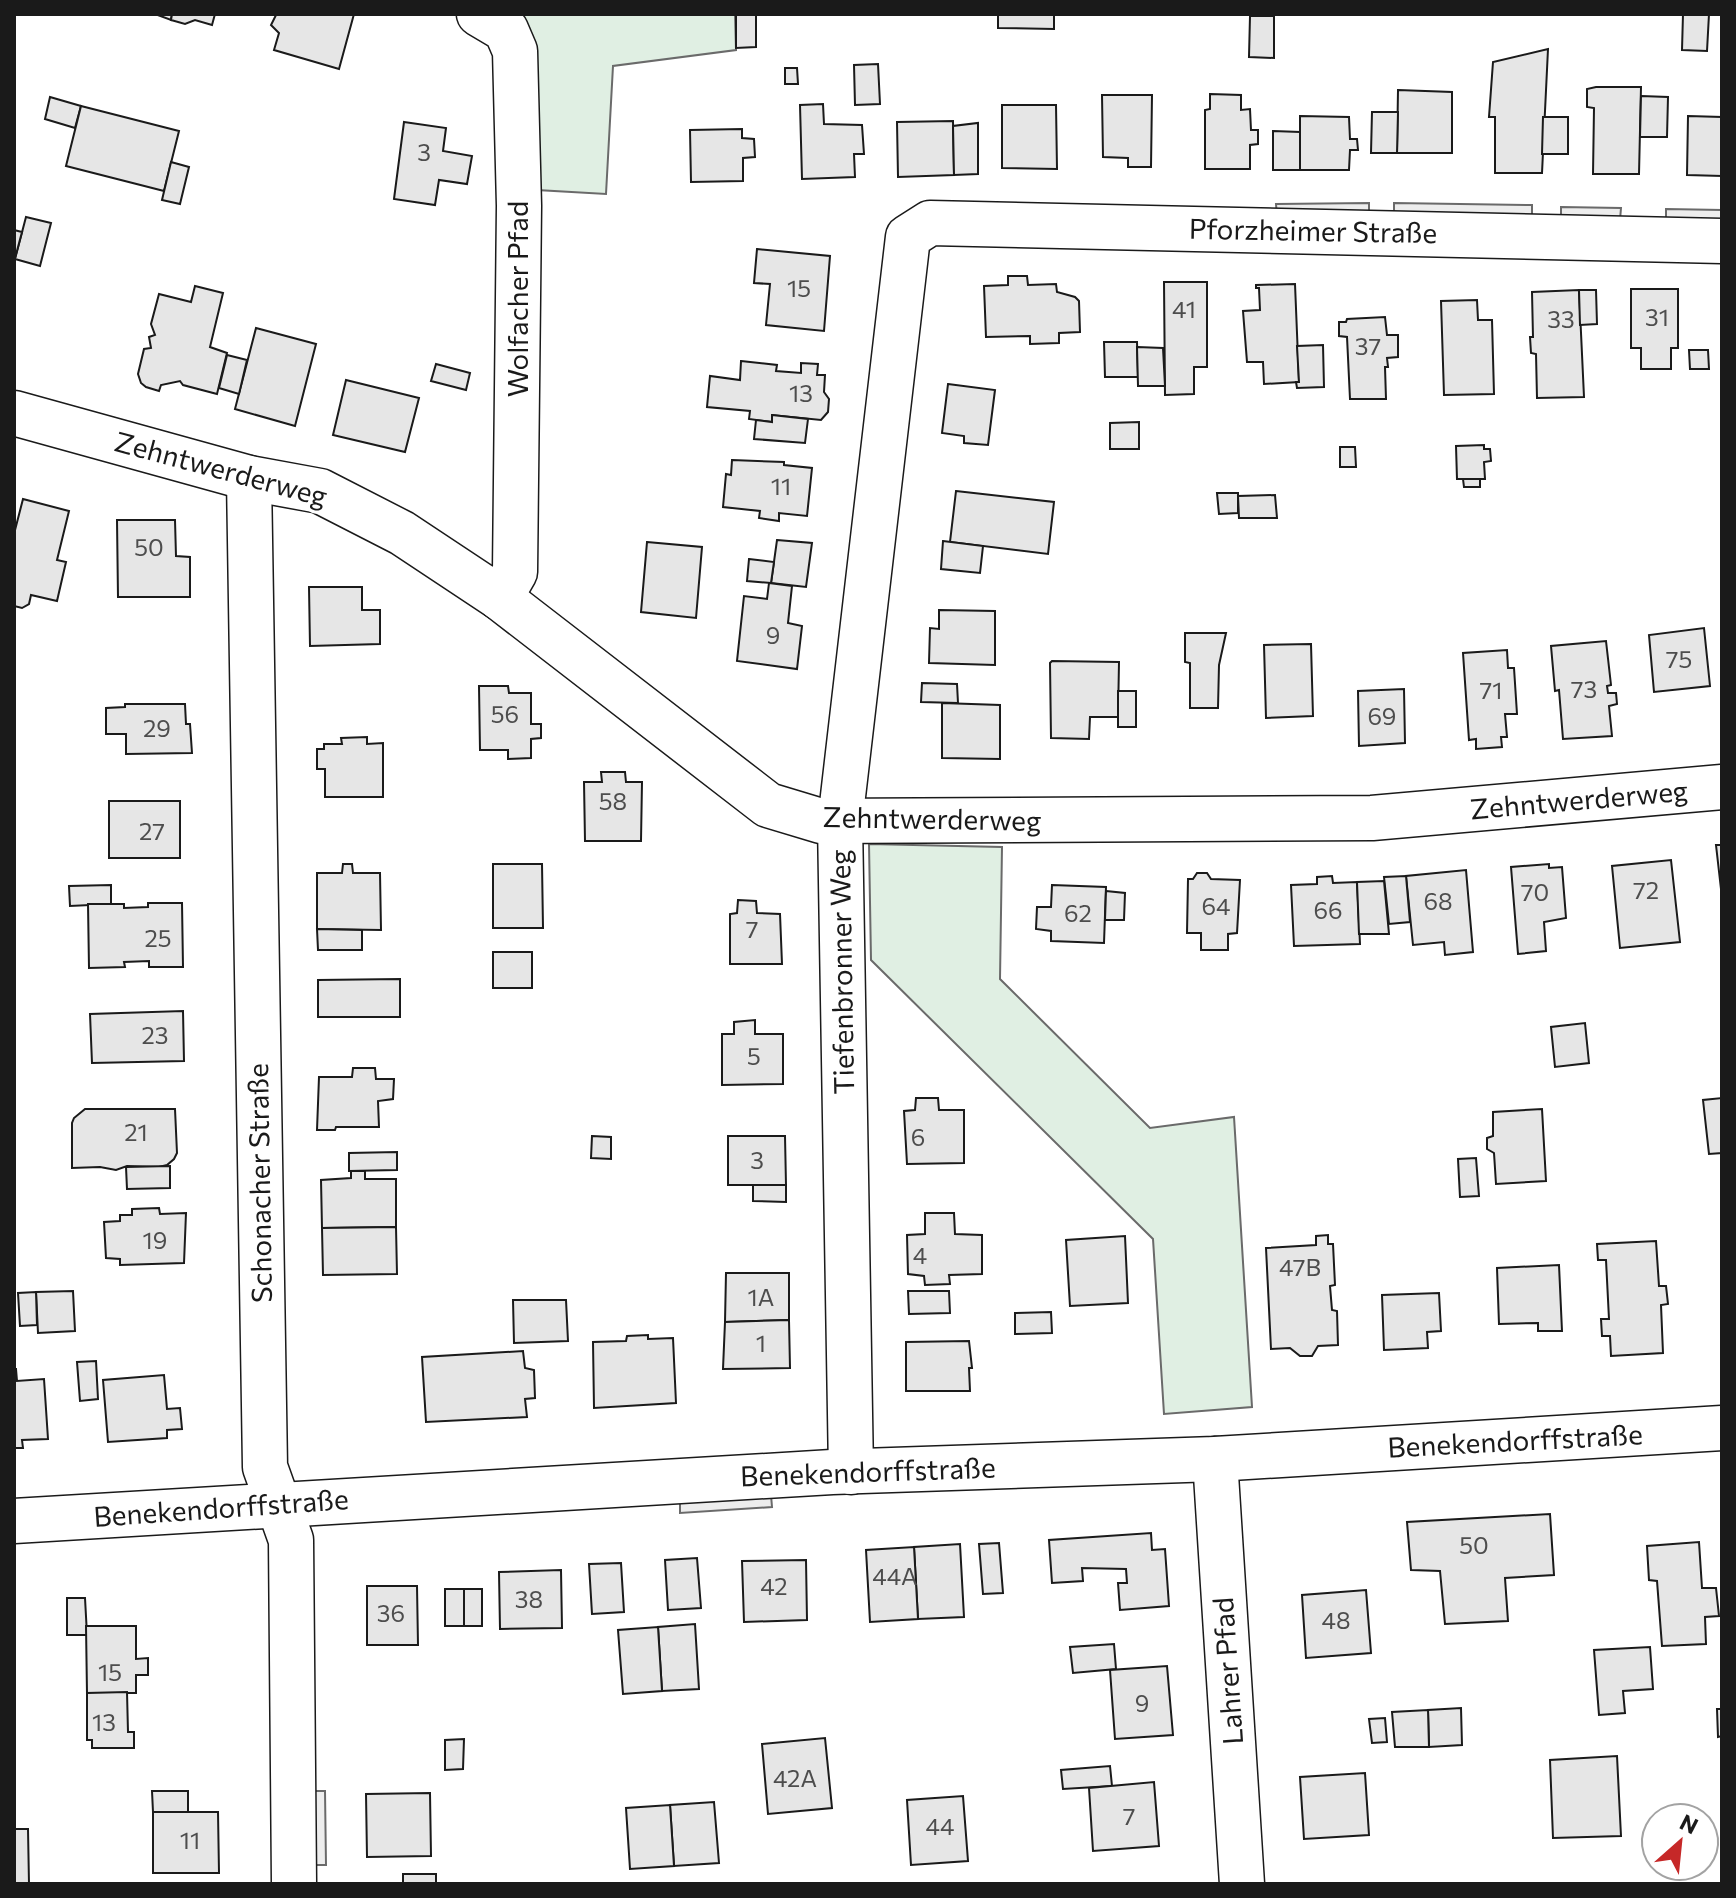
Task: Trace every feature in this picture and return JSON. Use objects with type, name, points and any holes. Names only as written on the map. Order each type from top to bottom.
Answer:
[{"type":"street","name":"Wolfacher Pfad","points":[[479,14],[506,30],[515,51],[519,206],[515,572],[500,598]]},
{"type":"street","name":"Pforzheimer Straße","points":[[908,237],[930,223],[1722,241]]},
{"type":"street","name":"Tiefenbronner Weg","points":[[851,1472],[840,822],[908,237]]},
{"type":"street","name":"Zehntwerderweg","points":[[14,413],[249,478],[320,491],[402,533],[500,598],[768,805],[821,821],[1372,818],[1722,787]]},
{"type":"street","name":"Schonacher Straße","points":[[249,478],[265,1467],[291,1540],[294,1884]]},
{"type":"street","name":"Benekendorffstraße","points":[[14,1521],[851,1472],[1215,1459],[1722,1428]]},
{"type":"street","name":"Lahrer Pfad","points":[[1215,1459],[1242,1884]]},
{"type":"green space","points":[[505,14],[735,14],[736,50],[613,66],[606,194],[537,190]]},
{"type":"green space","points":[[869,844],[1002,847],[1000,979],[1150,1128],[1234,1117],[1252,1407],[1164,1414],[1153,1239],[871,960]]},
{"type":"shaded area","points":[[1369,203],[1369,215],[1277,217],[1276,204]]},
{"type":"shaded area","points":[[1394,203],[1532,205],[1532,217],[1394,215]]},
{"type":"shaded area","points":[[1561,207],[1621,208],[1620,220],[1561,219]]},
{"type":"shaded area","points":[[1666,209],[1722,210],[1722,222],[1666,221]]},
{"type":"shaded area","points":[[771,1495],[772,1507],[680,1513],[680,1500]]},
{"type":"shaded area","points":[[312,1791],[325,1791],[326,1865],[313,1865]]},
{"type":"building","points":[[155,14],[172,14],[171,20]]},
{"type":"building","points":[[172,14],[215,14],[212,25],[195,20],[185,24],[171,20]]},
{"type":"building","points":[[354,14],[339,69],[274,50],[279,33],[271,25],[276,15]]},
{"type":"building","points":[[736,14],[756,14],[756,47],[736,48]]},
{"type":"building","points":[[998,14],[1054,14],[1054,29],[998,28]]},
{"type":"building","points":[[1683,14],[1709,14],[1707,51],[1682,50]]},
{"type":"building","points":[[1250,16],[1274,16],[1274,58],[1249,57]]},
{"type":"building","points":[[1548,49],[1542,173],[1495,173],[1495,117],[1489,117],[1493,62]]},
{"type":"building","points":[[878,64],[880,104],[855,105],[854,65]]},
{"type":"building","points":[[785,68],[797,68],[798,84],[785,84]]},
{"type":"building","points":[[1641,87],[1639,174],[1593,174],[1594,108],[1587,107],[1587,89]]},
{"type":"building","points":[[1398,90],[1452,92],[1452,153],[1397,153]]},
{"type":"building","points":[[1210,94],[1241,95],[1241,110],[1250,109],[1251,130],[1258,130],[1258,144],[1250,145],[1250,169],[1205,169],[1205,110],[1210,109]]},
{"type":"building","points":[[1102,95],[1152,95],[1151,167],[1128,167],[1128,158],[1103,157]]},
{"type":"building","points":[[1641,96],[1668,97],[1667,137],[1640,137]]},
{"type":"building","points":[[50,97],[81,106],[75,128],[45,119]]},
{"type":"building","points":[[823,104],[824,124],[862,125],[864,154],[854,154],[855,177],[802,179],[800,105]]},
{"type":"building","points":[[1002,105],[1056,105],[1057,169],[1002,168]]},
{"type":"building","points":[[81,106],[179,131],[164,191],[66,166]]},
{"type":"building","points":[[1372,112],[1398,112],[1397,153],[1371,153]]},
{"type":"building","points":[[1300,116],[1349,117],[1350,139],[1357,139],[1358,150],[1350,150],[1349,170],[1300,170]]},
{"type":"building","points":[[1688,116],[1722,117],[1722,176],[1687,175]]},
{"type":"building","points":[[1543,117],[1568,117],[1568,154],[1542,154]]},
{"type":"building","points":[[953,121],[954,175],[898,177],[897,122]]},
{"type":"building","points":[[404,122],[446,128],[443,151],[472,156],[467,184],[439,180],[435,205],[394,199]]},
{"type":"building","points":[[978,123],[978,174],[954,175],[953,126]]},
{"type":"building","points":[[742,129],[742,138],[754,139],[755,157],[743,158],[743,181],[691,182],[690,130]]},
{"type":"building","points":[[1273,131],[1300,132],[1300,170],[1273,170]]},
{"type":"building","points":[[171,162],[189,167],[180,204],[162,200]]},
{"type":"building","points":[[26,217],[51,223],[40,266],[15,259]]},
{"type":"building","points":[[14,230],[22,232],[14,262]]},
{"type":"building","points":[[757,249],[830,256],[824,331],[766,325],[770,284],[754,283]]},
{"type":"building","points":[[1008,276],[1027,276],[1028,285],[1056,284],[1057,292],[1075,297],[1079,301],[1080,332],[1059,333],[1059,343],[1030,344],[1030,336],[986,337],[984,286],[1008,285]]},
{"type":"building","points":[[1164,282],[1207,282],[1207,367],[1194,367],[1194,394],[1165,395]]},
{"type":"building","points":[[1295,284],[1299,382],[1264,384],[1263,362],[1247,362],[1243,311],[1260,310],[1259,288],[1256,285]]},
{"type":"building","points":[[195,286],[223,293],[210,347],[227,353],[217,394],[183,385],[180,381],[161,385],[159,391],[146,387],[138,374],[144,349],[151,348],[149,337],[155,335],[151,324],[159,294],[191,302]]},
{"type":"building","points":[[1631,289],[1678,289],[1678,348],[1671,348],[1671,369],[1641,369],[1641,348],[1631,348]]},
{"type":"building","points":[[1579,290],[1584,397],[1537,398],[1536,354],[1531,353],[1530,337],[1533,337],[1532,292]]},
{"type":"building","points":[[1579,290],[1596,290],[1597,324],[1580,325]]},
{"type":"building","points":[[1477,300],[1478,320],[1492,320],[1494,394],[1444,395],[1441,301]]},
{"type":"building","points":[[1385,317],[1387,335],[1398,335],[1398,357],[1387,358],[1388,367],[1385,367],[1386,399],[1350,399],[1347,337],[1339,336],[1339,322]]},
{"type":"building","points":[[256,328],[316,344],[295,426],[235,409]]},
{"type":"building","points":[[1104,342],[1137,342],[1138,377],[1105,377]]},
{"type":"building","points":[[1323,345],[1324,387],[1297,388],[1297,346]]},
{"type":"building","points":[[1137,347],[1163,348],[1165,386],[1138,386]]},
{"type":"building","points":[[1689,350],[1708,350],[1709,369],[1690,369]]},
{"type":"building","points":[[227,355],[247,360],[239,394],[219,388]]},
{"type":"building","points":[[741,361],[777,365],[776,371],[801,373],[801,363],[818,364],[817,375],[825,375],[828,412],[821,420],[772,415],[772,422],[749,419],[750,411],[707,407],[710,376],[740,380]]},
{"type":"building","points":[[436,364],[470,373],[466,390],[431,381]]},
{"type":"building","points":[[346,380],[419,398],[405,452],[333,435]]},
{"type":"building","points":[[948,384],[995,390],[988,445],[964,443],[964,436],[942,433]]},
{"type":"building","points":[[772,415],[808,419],[805,443],[754,439],[756,420],[772,422]]},
{"type":"building","points":[[1139,422],[1139,449],[1110,449],[1110,423]]},
{"type":"building","points":[[1484,445],[1484,449],[1490,449],[1491,461],[1484,462],[1485,479],[1457,479],[1456,446]]},
{"type":"building","points":[[1340,447],[1355,447],[1356,467],[1340,467]]},
{"type":"building","points":[[732,460],[784,462],[784,465],[812,468],[807,516],[779,513],[779,521],[759,518],[760,511],[723,507],[726,474],[731,475]]},
{"type":"building","points":[[1463,479],[1480,479],[1480,487],[1464,487]]},
{"type":"building","points":[[956,491],[1054,502],[1048,554],[950,542]]},
{"type":"building","points":[[1217,493],[1238,493],[1238,513],[1219,514]]},
{"type":"building","points":[[1275,495],[1277,518],[1239,518],[1238,496]]},
{"type":"building","points":[[23,499],[69,511],[57,560],[66,562],[57,601],[31,595],[29,604],[22,608],[14,606],[14,534]]},
{"type":"building","points":[[117,520],[175,520],[176,556],[190,557],[190,597],[118,597]]},
{"type":"building","points":[[777,540],[812,543],[806,587],[771,583]]},
{"type":"building","points":[[943,541],[983,546],[980,573],[941,569]]},
{"type":"building","points":[[647,542],[702,547],[696,618],[641,612]]},
{"type":"building","points":[[749,559],[774,562],[771,583],[747,581]]},
{"type":"building","points":[[769,583],[792,586],[788,623],[802,626],[797,669],[737,661],[744,596],[767,599]]},
{"type":"building","points":[[309,587],[362,587],[362,610],[380,610],[380,644],[310,646]]},
{"type":"building","points":[[939,610],[995,611],[995,665],[929,663],[930,628],[939,629]]},
{"type":"building","points":[[1704,628],[1710,686],[1654,692],[1649,635]]},
{"type":"building","points":[[1185,633],[1226,633],[1219,665],[1218,708],[1190,708],[1190,663],[1185,662]]},
{"type":"building","points":[[1606,641],[1611,685],[1607,686],[1608,693],[1616,693],[1617,704],[1609,706],[1612,736],[1563,739],[1551,646]]},
{"type":"building","points":[[1311,644],[1313,716],[1266,718],[1264,645]]},
{"type":"building","points":[[1507,650],[1508,668],[1514,668],[1517,714],[1505,714],[1507,737],[1501,737],[1502,747],[1476,749],[1476,739],[1469,740],[1463,653]]},
{"type":"building","points":[[1052,661],[1119,662],[1118,717],[1090,717],[1089,739],[1051,738]]},
{"type":"building","points":[[922,683],[957,684],[958,703],[921,702]]},
{"type":"building","points":[[479,686],[508,686],[509,693],[531,693],[531,724],[541,724],[541,738],[531,739],[531,758],[508,759],[508,750],[480,750]]},
{"type":"building","points":[[1404,689],[1405,743],[1359,746],[1358,691]]},
{"type":"building","points":[[1118,691],[1136,691],[1136,727],[1118,727]]},
{"type":"building","points":[[942,703],[1000,705],[1000,759],[942,758]]},
{"type":"building","points":[[125,704],[185,704],[192,753],[126,754],[126,734],[106,734],[106,708],[125,707]]},
{"type":"building","points":[[367,737],[367,744],[383,743],[383,797],[325,797],[325,769],[317,769],[317,749],[324,749],[324,744],[342,744],[341,738]]},
{"type":"building","points":[[601,772],[625,772],[626,782],[642,782],[641,841],[585,841],[584,782],[602,782]]},
{"type":"building","points":[[109,801],[180,801],[180,858],[109,858]]},
{"type":"building","points":[[1716,845],[1722,845],[1722,898]]},
{"type":"building","points":[[1671,860],[1680,942],[1620,948],[1612,866]]},
{"type":"building","points":[[343,864],[352,864],[353,873],[380,873],[381,930],[317,929],[317,873],[342,873]]},
{"type":"building","points":[[493,864],[542,864],[543,928],[493,928]]},
{"type":"building","points":[[1549,864],[1549,868],[1562,867],[1566,918],[1544,922],[1546,951],[1518,954],[1511,867]]},
{"type":"building","points":[[1466,870],[1473,952],[1445,955],[1444,942],[1413,945],[1406,876]]},
{"type":"building","points":[[1197,873],[1207,873],[1211,879],[1240,880],[1237,933],[1228,934],[1228,950],[1201,950],[1201,933],[1187,933],[1188,879],[1193,879]]},
{"type":"building","points":[[1332,876],[1333,883],[1357,882],[1360,944],[1294,946],[1291,885],[1317,884],[1317,877]]},
{"type":"building","points":[[1406,876],[1410,922],[1389,924],[1384,877]]},
{"type":"building","points":[[1384,881],[1389,934],[1359,934],[1357,882]]},
{"type":"building","points":[[111,885],[111,904],[70,906],[69,886]]},
{"type":"building","points":[[1052,885],[1106,887],[1104,943],[1051,941],[1051,931],[1036,929],[1037,907],[1051,907]]},
{"type":"building","points":[[1106,891],[1125,893],[1124,920],[1105,920]]},
{"type":"building","points":[[738,900],[756,901],[757,913],[780,914],[782,964],[730,964],[730,914],[737,913]]},
{"type":"building","points":[[148,903],[182,903],[183,967],[149,967],[149,961],[124,962],[125,967],[89,968],[88,904],[124,904],[124,908],[148,907]]},
{"type":"building","points":[[317,929],[362,930],[362,950],[318,950]]},
{"type":"building","points":[[493,952],[532,952],[532,988],[493,988]]},
{"type":"building","points":[[400,979],[400,1017],[318,1017],[318,980]]},
{"type":"building","points":[[183,1011],[184,1061],[92,1063],[90,1014]]},
{"type":"building","points":[[755,1020],[755,1034],[783,1034],[783,1084],[722,1085],[722,1034],[734,1034],[734,1022]]},
{"type":"building","points":[[1585,1023],[1589,1063],[1555,1067],[1551,1027]]},
{"type":"building","points":[[353,1068],[375,1068],[376,1079],[394,1079],[393,1099],[378,1101],[379,1127],[317,1130],[319,1077],[352,1077]]},
{"type":"building","points":[[916,1098],[938,1098],[939,1110],[964,1110],[964,1163],[907,1164],[904,1111],[915,1110]]},
{"type":"building","points":[[1722,1098],[1722,1153],[1709,1154],[1703,1100]]},
{"type":"building","points":[[85,1109],[175,1109],[177,1153],[174,1159],[159,1167],[127,1166],[116,1170],[72,1168],[72,1123]]},
{"type":"building","points":[[1542,1109],[1546,1181],[1496,1184],[1494,1153],[1487,1149],[1487,1138],[1493,1136],[1493,1112]]},
{"type":"building","points":[[592,1136],[611,1137],[611,1159],[591,1158]]},
{"type":"building","points":[[728,1136],[785,1136],[786,1185],[728,1185]]},
{"type":"building","points":[[397,1152],[397,1170],[349,1171],[349,1153]]},
{"type":"building","points":[[1476,1158],[1479,1196],[1460,1197],[1458,1159]]},
{"type":"building","points":[[170,1166],[170,1188],[127,1189],[126,1167]]},
{"type":"building","points":[[351,1171],[365,1171],[365,1179],[396,1179],[396,1227],[322,1228],[321,1180],[351,1178]]},
{"type":"building","points":[[753,1185],[786,1185],[786,1202],[753,1201]]},
{"type":"building","points":[[159,1208],[160,1214],[186,1213],[184,1263],[120,1265],[120,1259],[106,1258],[104,1222],[120,1221],[120,1215],[132,1215],[132,1209]]},
{"type":"building","points":[[925,1213],[954,1213],[955,1234],[982,1235],[982,1274],[949,1275],[950,1284],[925,1285],[924,1276],[908,1274],[907,1235],[925,1234]]},
{"type":"building","points":[[396,1227],[397,1274],[323,1275],[322,1228]]},
{"type":"building","points":[[1328,1235],[1328,1244],[1333,1244],[1335,1285],[1330,1286],[1332,1310],[1337,1311],[1338,1345],[1318,1346],[1312,1356],[1300,1356],[1290,1348],[1271,1349],[1266,1248],[1316,1245],[1316,1236]]},
{"type":"building","points":[[1125,1236],[1128,1303],[1070,1306],[1066,1240]]},
{"type":"building","points":[[1656,1241],[1659,1286],[1666,1286],[1668,1304],[1661,1305],[1663,1353],[1611,1356],[1610,1336],[1602,1336],[1601,1319],[1609,1319],[1606,1260],[1598,1260],[1597,1244]]},
{"type":"building","points":[[1559,1265],[1562,1331],[1538,1331],[1538,1323],[1499,1324],[1497,1268]]},
{"type":"building","points":[[726,1273],[789,1273],[789,1320],[725,1322]]},
{"type":"building","points":[[73,1291],[75,1331],[38,1333],[36,1292]]},
{"type":"building","points":[[908,1291],[949,1291],[950,1313],[909,1314]]},
{"type":"building","points":[[36,1292],[37,1325],[20,1326],[18,1293]]},
{"type":"building","points":[[1439,1293],[1441,1331],[1427,1332],[1428,1348],[1384,1350],[1382,1295]]},
{"type":"building","points":[[513,1300],[566,1300],[568,1341],[514,1343]]},
{"type":"building","points":[[1051,1312],[1052,1333],[1015,1334],[1015,1313]]},
{"type":"building","points":[[789,1320],[790,1368],[723,1369],[725,1322]]},
{"type":"building","points":[[648,1335],[648,1339],[673,1338],[676,1403],[594,1408],[593,1342],[626,1341],[627,1336]]},
{"type":"building","points":[[969,1341],[972,1368],[969,1368],[970,1391],[906,1391],[906,1342]]},
{"type":"building","points":[[523,1351],[525,1368],[534,1370],[535,1398],[525,1399],[527,1417],[426,1422],[422,1357]]},
{"type":"building","points":[[96,1361],[98,1399],[80,1401],[77,1362]]},
{"type":"building","points":[[14,1369],[17,1381],[44,1379],[48,1439],[22,1440],[23,1448],[14,1448]]},
{"type":"building","points":[[164,1375],[167,1409],[180,1408],[182,1429],[167,1430],[167,1438],[108,1442],[103,1380]]},
{"type":"building","points":[[1550,1514],[1554,1575],[1505,1578],[1508,1621],[1445,1624],[1440,1571],[1411,1570],[1407,1522]]},
{"type":"building","points":[[1151,1533],[1152,1550],[1165,1549],[1169,1606],[1120,1610],[1118,1583],[1127,1583],[1126,1569],[1082,1568],[1083,1581],[1052,1583],[1049,1540]]},
{"type":"building","points":[[1699,1542],[1702,1588],[1716,1588],[1719,1616],[1705,1617],[1706,1644],[1662,1646],[1657,1581],[1649,1580],[1647,1546]]},
{"type":"building","points":[[999,1543],[1003,1593],[983,1594],[979,1544]]},
{"type":"building","points":[[960,1544],[964,1617],[918,1619],[914,1547]]},
{"type":"building","points":[[914,1547],[918,1619],[870,1622],[866,1550]]},
{"type":"building","points":[[697,1558],[701,1608],[668,1610],[665,1560]]},
{"type":"building","points":[[806,1560],[807,1620],[744,1622],[742,1561]]},
{"type":"building","points":[[621,1563],[624,1612],[592,1614],[589,1564]]},
{"type":"building","points":[[561,1570],[562,1628],[500,1629],[499,1572]]},
{"type":"building","points":[[367,1586],[417,1586],[418,1645],[367,1645]]},
{"type":"building","points":[[445,1589],[464,1589],[464,1626],[445,1626]]},
{"type":"building","points":[[464,1589],[482,1589],[482,1626],[464,1626]]},
{"type":"building","points":[[1366,1590],[1371,1653],[1306,1658],[1302,1595]]},
{"type":"building","points":[[67,1598],[85,1598],[87,1635],[67,1635]]},
{"type":"building","points":[[695,1624],[699,1689],[662,1691],[658,1627]]},
{"type":"building","points":[[86,1626],[136,1626],[136,1659],[148,1658],[148,1675],[136,1675],[136,1693],[87,1693]]},
{"type":"building","points":[[658,1627],[662,1691],[623,1694],[618,1630]]},
{"type":"building","points":[[1114,1644],[1116,1669],[1073,1673],[1070,1647]]},
{"type":"building","points":[[1650,1647],[1653,1689],[1623,1691],[1625,1713],[1599,1715],[1594,1650]]},
{"type":"building","points":[[1167,1666],[1173,1735],[1115,1739],[1110,1670]]},
{"type":"building","points":[[127,1692],[128,1732],[134,1732],[134,1748],[92,1748],[92,1740],[87,1740],[87,1693]]},
{"type":"building","points":[[1461,1708],[1462,1745],[1429,1747],[1428,1710]]},
{"type":"building","points":[[1717,1709],[1722,1709],[1722,1736],[1718,1737]]},
{"type":"building","points":[[1428,1710],[1429,1747],[1395,1747],[1392,1712]]},
{"type":"building","points":[[1385,1718],[1387,1742],[1372,1743],[1369,1719]]},
{"type":"building","points":[[825,1738],[832,1808],[768,1814],[762,1744]]},
{"type":"building","points":[[464,1739],[463,1769],[445,1770],[445,1740]]},
{"type":"building","points":[[1617,1756],[1621,1836],[1553,1838],[1550,1760]]},
{"type":"building","points":[[1110,1766],[1112,1786],[1063,1789],[1061,1770]]},
{"type":"building","points":[[1365,1773],[1369,1835],[1304,1839],[1300,1777]]},
{"type":"building","points":[[1154,1782],[1159,1846],[1093,1851],[1089,1788]]},
{"type":"building","points":[[152,1791],[188,1791],[188,1812],[153,1812]]},
{"type":"building","points":[[430,1793],[431,1856],[367,1857],[366,1794]]},
{"type":"building","points":[[963,1796],[968,1861],[911,1865],[907,1800]]},
{"type":"building","points":[[714,1802],[719,1863],[674,1866],[670,1805]]},
{"type":"building","points":[[670,1805],[674,1866],[630,1869],[626,1808]]},
{"type":"building","points":[[153,1812],[218,1812],[219,1873],[153,1873]]},
{"type":"building","points":[[14,1829],[28,1829],[29,1884],[14,1884]]},
{"type":"building","points":[[403,1874],[436,1874],[436,1884],[403,1884]]}]
